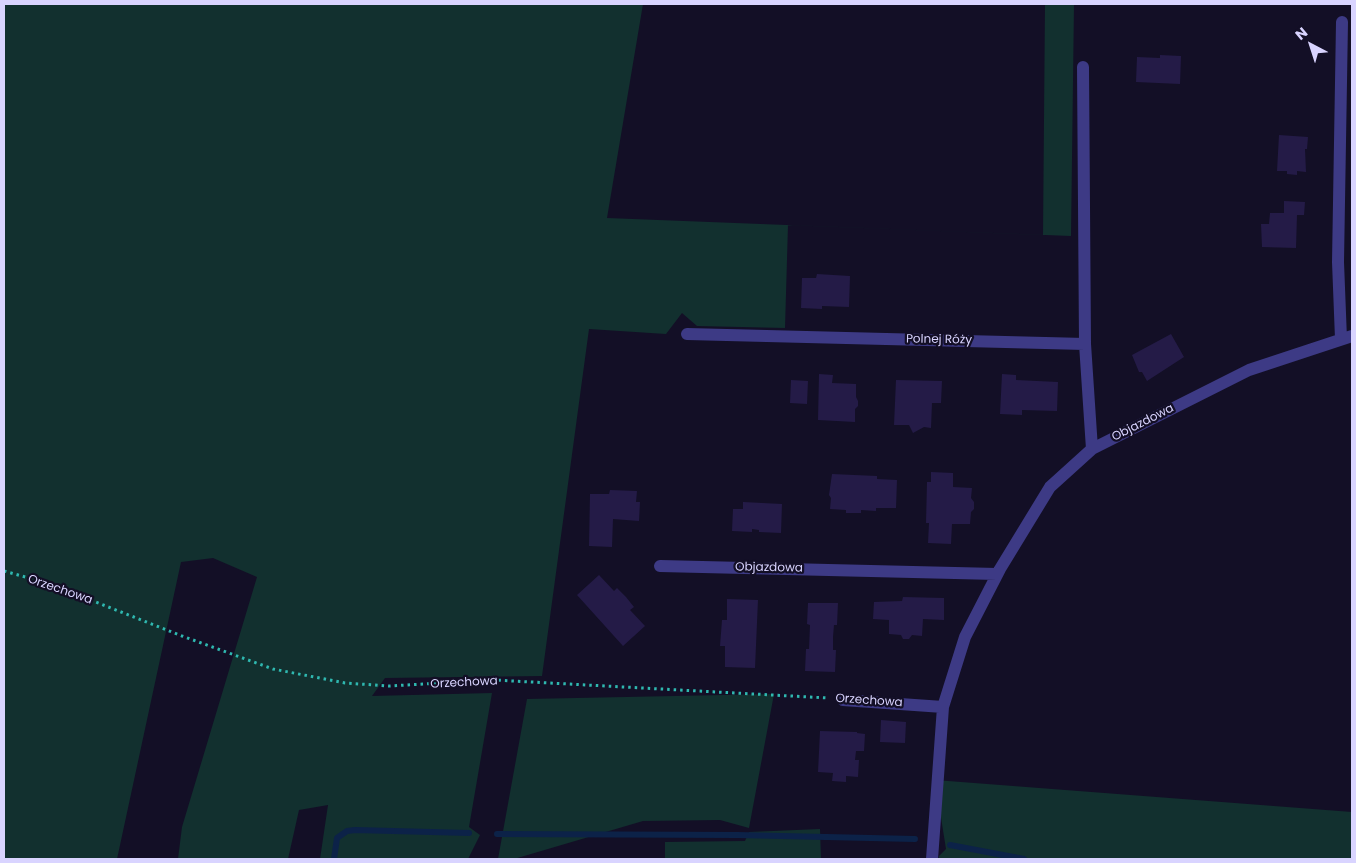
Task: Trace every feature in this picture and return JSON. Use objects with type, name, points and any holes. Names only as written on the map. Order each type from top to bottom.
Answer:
[{"type":"street","name":"Objazdowa","points":[[932,859],[943,707],[965,637],[997,574],[1050,488],[1092,449],[1249,370],[1347,337],[1338,262],[1342,22]]},
{"type":"street","points":[[1083,67],[1086,344],[1092,449]]},
{"type":"street","name":"Polnej Róży","points":[[687,334],[1086,344]]},
{"type":"street","name":"Objazdowa","points":[[660,566],[997,574]]},
{"type":"street","name":"Orzechowa","points":[[844,700],[943,707]]},
{"type":"path","name":"Orzechowa","points":[[4,571],[50,584],[182,636],[273,669],[345,683],[389,686],[494,680],[647,690],[774,694],[844,700]]},
{"type":"green space","points":[[4,4],[643,4],[607,218],[788,225],[785,328],[697,326],[682,313],[666,334],[589,329],[542,676],[385,678],[372,696],[492,693],[469,827],[480,835],[468,859],[320,859],[328,805],[299,810],[288,859],[178,859],[182,827],[257,577],[213,558],[181,562],[117,859],[4,859]]},
{"type":"green space","points":[[1045,4],[1074,4],[1071,236],[1043,235]]},
{"type":"green space","points":[[774,694],[749,828],[720,820],[643,821],[514,859],[498,859],[527,699]]},
{"type":"green space","points":[[935,780],[1352,812],[1352,859],[939,859],[939,856],[946,849]]},
{"type":"green space","points":[[820,829],[821,859],[665,859],[665,842],[745,841],[749,832]]},
{"type":"building","points":[[1160,55],[1181,56],[1180,84],[1136,82],[1137,57],[1160,58]]},
{"type":"building","points":[[1279,135],[1308,137],[1307,149],[1305,149],[1306,172],[1297,171],[1297,175],[1287,174],[1287,171],[1277,171]]},
{"type":"building","points":[[1284,201],[1305,202],[1304,215],[1297,215],[1296,248],[1262,247],[1261,224],[1269,224],[1270,213],[1284,213]]},
{"type":"building","points":[[817,274],[850,276],[849,307],[822,306],[822,309],[801,308],[802,278],[816,278]]},
{"type":"building","points":[[1171,334],[1184,357],[1147,381],[1142,372],[1139,372],[1132,355]]},
{"type":"building","points":[[819,374],[833,375],[832,383],[856,384],[858,406],[855,409],[855,422],[818,420]]},
{"type":"building","points":[[1002,374],[1016,375],[1016,380],[1058,382],[1057,411],[1022,410],[1022,415],[1000,414]]},
{"type":"building","points":[[791,380],[808,381],[807,404],[790,403]]},
{"type":"building","points":[[896,380],[942,381],[941,403],[932,403],[931,428],[924,427],[913,433],[909,425],[894,425]]},
{"type":"building","points":[[931,472],[953,473],[953,487],[972,488],[971,498],[974,502],[974,509],[971,512],[970,524],[952,524],[951,544],[928,543],[929,523],[926,523],[927,482],[931,482]]},
{"type":"building","points":[[832,474],[877,476],[877,479],[897,480],[896,508],[876,508],[876,511],[861,510],[861,513],[846,513],[846,510],[830,509],[831,498],[829,495]]},
{"type":"building","points":[[610,490],[637,491],[636,502],[640,502],[639,521],[613,519],[612,547],[589,546],[590,494],[609,494]]},
{"type":"building","points":[[743,502],[782,504],[781,533],[759,532],[759,530],[752,529],[752,532],[732,531],[733,509],[743,509]]},
{"type":"building","points":[[599,575],[614,591],[617,588],[626,597],[634,607],[630,610],[645,626],[623,646],[577,595]]},
{"type":"building","points":[[903,597],[944,598],[944,620],[923,619],[922,636],[912,635],[909,639],[903,639],[901,635],[889,634],[889,620],[873,619],[874,602],[902,601]]},
{"type":"building","points":[[727,599],[758,600],[755,668],[725,667],[725,646],[720,646],[722,620],[727,620]]},
{"type":"building","points":[[808,603],[838,603],[837,625],[834,625],[833,637],[833,650],[836,650],[835,672],[805,671],[806,649],[809,649],[810,625],[807,624]]},
{"type":"building","points":[[881,720],[906,722],[905,743],[880,742]]},
{"type":"building","points":[[820,731],[865,734],[864,751],[856,751],[855,760],[859,760],[858,777],[846,776],[846,782],[832,781],[833,773],[818,772]]},
{"type":"waterway","points":[[334,859],[337,838],[347,831],[469,833]]},
{"type":"waterway","points":[[497,834],[737,835],[915,839]]},
{"type":"waterway","points":[[950,845],[1024,859]]}]
